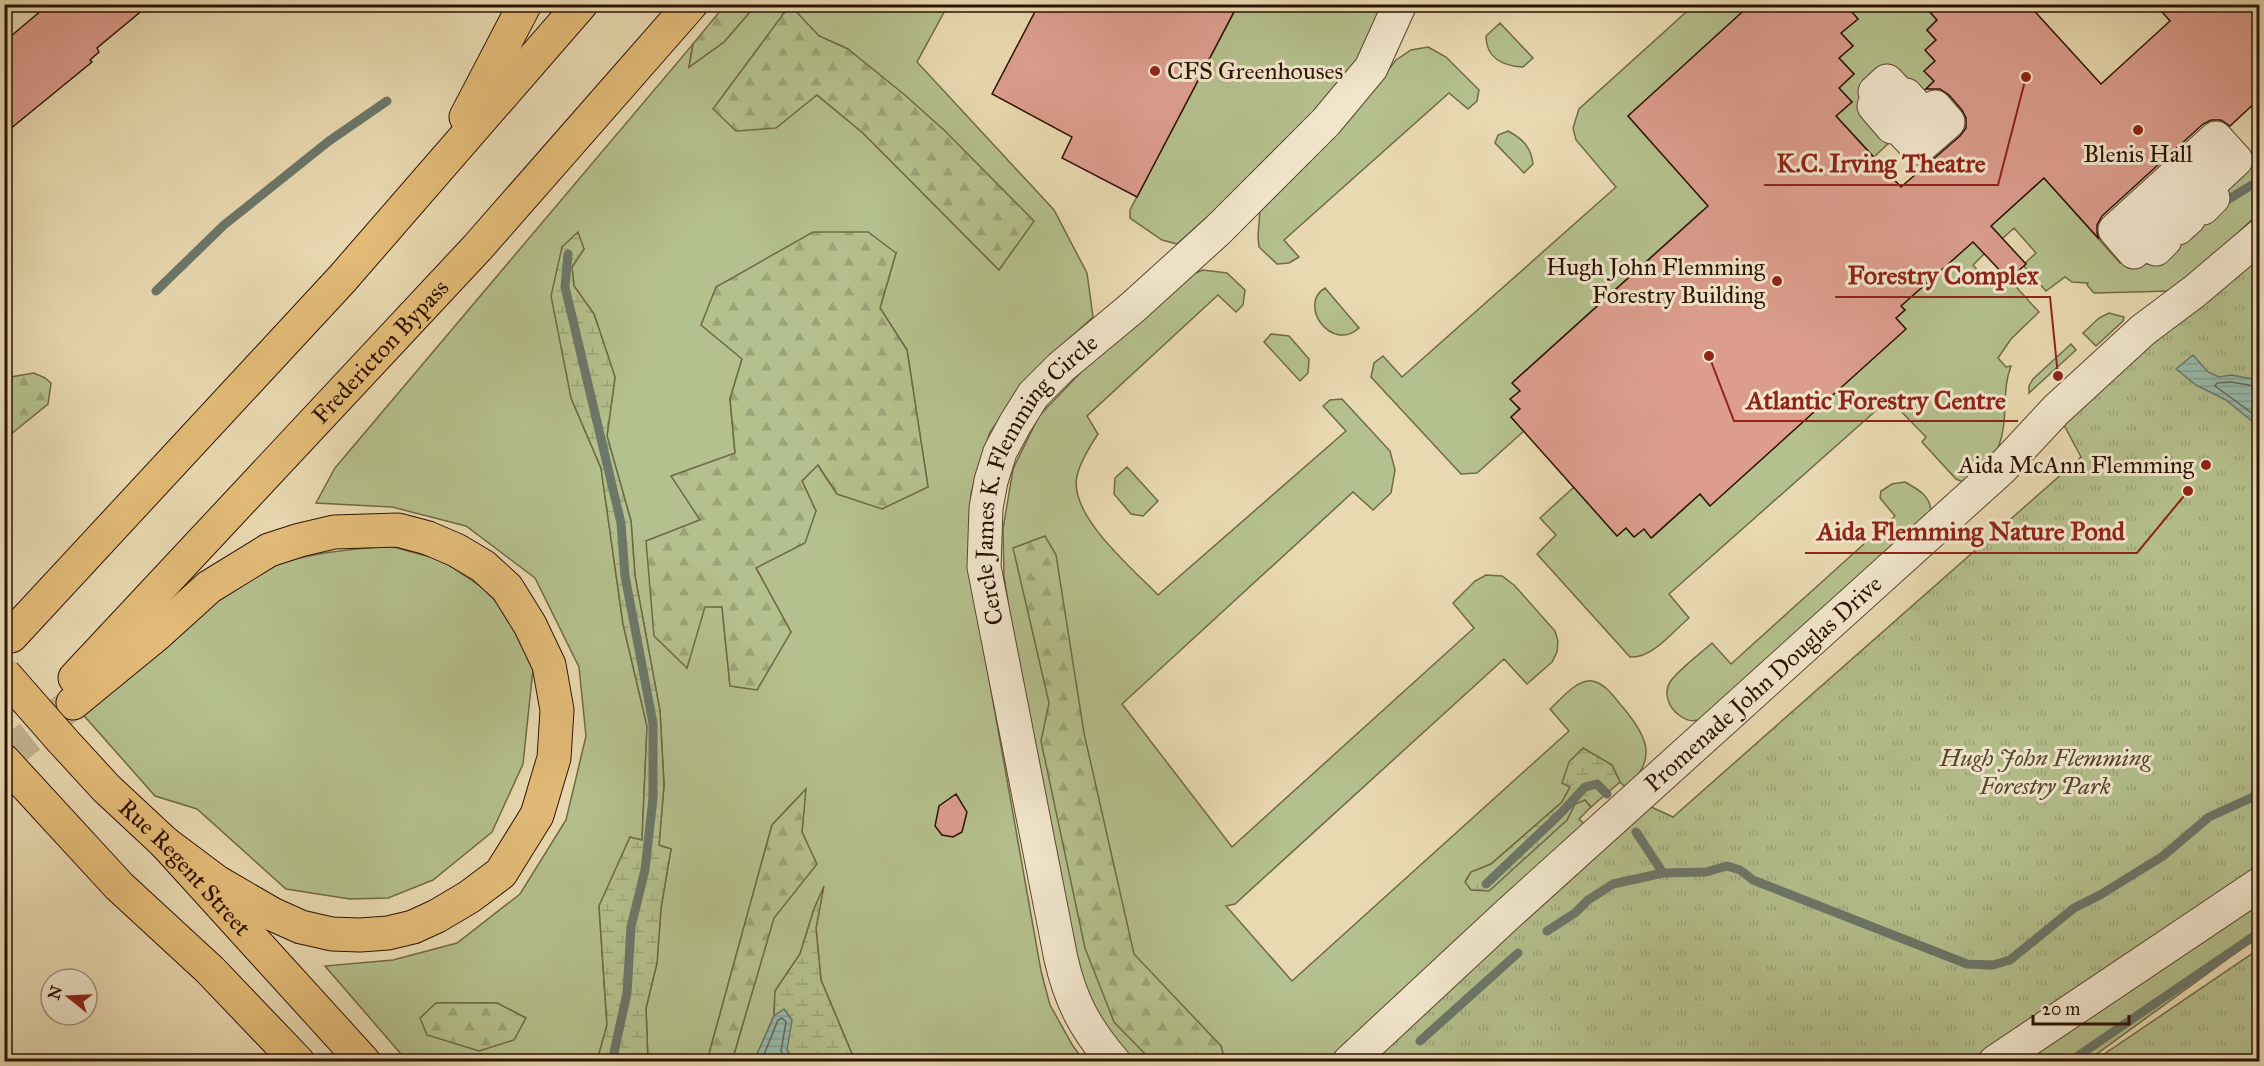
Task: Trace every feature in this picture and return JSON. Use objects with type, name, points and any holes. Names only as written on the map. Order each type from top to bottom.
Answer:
[{"type":"main road","points":[[438,170],[525,4]]},
{"type":"main road","points":[[11,636],[342,279],[581,4]]},
{"type":"main road","name":"Fredericton Bypass","points":[[165,843],[217,882],[272,914],[301,927],[332,934],[388,933],[413,927],[469,897],[501,873],[537,815],[554,758],[557,710],[549,664],[530,625],[507,588],[483,566],[456,550],[428,538],[398,530],[334,532],[269,550],[209,587],[156,634],[67,697],[477,248],[691,6]]},
{"type":"main road","name":"Rue Regent Street","points":[[4,674],[106,788],[165,843],[364,1062]]},
{"type":"main road","points":[[12,770],[119,886],[210,970],[298,1062]]},
{"type":"street","name":"Cercle James K. Flemming Circle","points":[[1114,1062],[1095,1039],[1082,1018],[1068,990],[1061,959],[984,567],[986,508],[992,481],[1000,452],[1014,424],[1034,395],[1061,367],[1132,308],[1218,230],[1326,122],[1371,68],[1400,4]]},
{"type":"street","name":"Promenade John Douglas Drive","points":[[1349,1062],[2001,469],[2056,410],[2143,330],[2195,291],[2259,236]]},
{"type":"street","points":[[1995,1062],[2259,884]]},
{"type":"green space","points":[[725,5],[756,5],[724,42],[689,67],[693,44]]},
{"type":"green space","points":[[756,5],[948,5],[917,62],[1054,210],[1087,273],[1093,317],[1034,371],[990,432],[971,493],[969,566],[1041,971],[1050,1005],[1084,1061],[853,1061],[821,980],[816,928],[823,889],[814,909],[800,954],[775,991],[774,1016],[754,1061],[732,1061],[774,917],[816,864],[802,832],[805,790],[772,825],[707,1061],[648,1061],[646,1008],[657,963],[661,908],[671,849],[659,845],[664,785],[660,711],[635,576],[631,521],[607,436],[615,377],[594,314],[574,286],[572,267],[584,249],[562,247],[571,398],[601,468],[623,624],[647,726],[642,840],[599,906],[607,1025],[597,1061],[407,1061],[325,966],[393,960],[457,943],[520,894],[566,820],[586,736],[579,667],[535,578],[466,526],[392,507],[316,503],[335,468],[693,44],[689,67],[724,42]],"holes":[[[790,6],[819,36],[848,49],[999,270],[863,133],[817,95],[782,15]],[[896,253],[880,308],[907,350],[928,487],[837,494],[817,464],[802,481],[816,511],[756,568],[791,632],[730,685],[722,607],[705,606],[646,541],[700,520],[735,453],[730,399],[742,359]],[[436,1003],[497,1003],[526,1018]]]},
{"type":"green space","points":[[790,5],[819,36],[848,49],[906,96],[945,131],[1034,221],[999,270],[863,133],[817,95],[776,128],[736,131],[713,109]]},
{"type":"green space","points":[[1238,5],[1382,5],[1367,41],[1347,75],[1308,121],[1266,163],[1177,244],[1162,240],[1130,218],[1130,210]]},
{"type":"green space","points":[[1694,5],[1751,5],[1628,116],[1717,215],[1702,211],[1513,382],[1520,391],[1511,399],[1519,409],[1511,417],[1524,431],[1477,473],[1461,474],[1371,377],[1374,363],[1383,356],[1402,377],[1616,187],[1576,140],[1573,128],[1579,109]]},
{"type":"green space","points":[[1845,5],[1923,5],[1937,20],[1927,30],[1936,40],[1935,61],[1925,71],[1934,81],[1922,93],[1892,140],[1874,157],[1836,116],[1852,102],[1839,88],[1854,74],[1839,58],[1853,46],[1841,33],[1858,19]]},
{"type":"green space","points":[[1500,23],[1533,58],[1523,67],[1503,63],[1489,50],[1486,36]]},
{"type":"green space","points":[[1428,47],[1446,57],[1479,90],[1477,101],[1468,109],[1449,93],[1284,240],[1299,257],[1289,263],[1277,264],[1259,247],[1260,210],[1348,120],[1396,60],[1411,50]]},
{"type":"green space","points":[[1508,131],[1522,140],[1530,153],[1533,164],[1524,173],[1495,143],[1498,135]]},
{"type":"green space","points":[[2259,147],[2259,213],[2187,281],[2171,291],[2094,293],[2087,285],[2088,283],[2072,282],[2065,277],[2046,291],[2023,265],[2036,253],[2014,228],[2002,239],[1991,226],[2044,178],[2120,263],[2151,264],[2243,161]]},
{"type":"green space","points":[[578,232],[584,249],[572,267],[574,286],[594,314],[615,377],[607,436],[631,521],[635,576],[660,711],[664,785],[659,845],[671,849],[661,908],[657,963],[646,1008],[648,1061],[597,1061],[607,1025],[599,906],[630,837],[642,840],[647,726],[623,624],[601,468],[571,398],[551,296],[562,247]]},
{"type":"green space","points":[[813,232],[868,232],[896,253],[880,308],[907,350],[928,487],[882,509],[837,494],[818,465],[802,481],[816,511],[805,543],[756,568],[791,632],[757,690],[730,686],[722,607],[705,607],[687,668],[654,636],[646,541],[700,520],[671,476],[735,453],[730,399],[742,359],[701,325],[716,287]]},
{"type":"green space","name":"Hugh John Flemming Forestry Park","points":[[2259,236],[2259,884],[1995,1061],[1349,1062],[1636,800],[1673,817],[2081,457],[2056,410]]},
{"type":"green space","points":[[1973,241],[1985,253],[1973,265],[1996,290],[2009,279],[2039,312],[2011,339],[1998,358],[2006,367],[2011,366],[2006,385],[2002,435],[1993,456],[1963,482],[1956,479],[1922,442],[1926,437],[1889,399],[1669,594],[1689,618],[1654,649],[1646,654],[1630,657],[1537,554],[1556,535],[1540,518],[1574,487],[1617,536],[1626,528],[1634,537],[1644,529],[1652,538],[1700,494],[1709,505],[1905,329],[1896,318],[1905,310],[1901,306]]},
{"type":"green space","points":[[1203,270],[1227,273],[1245,290],[1243,305],[1236,312],[1218,295],[1087,416],[1098,434],[1080,465],[1077,491],[1082,507],[1092,524],[1119,556],[1158,595],[1346,431],[1323,406],[1330,400],[1342,399],[1390,451],[1395,470],[1391,493],[1373,510],[1353,492],[1122,704],[1232,847],[1474,628],[1453,603],[1475,581],[1486,575],[1502,576],[1514,585],[1555,631],[1558,641],[1557,652],[1552,662],[1527,684],[1504,659],[1235,904],[1226,906],[1292,981],[1569,731],[1550,709],[1581,683],[1592,681],[1604,687],[1637,726],[1646,746],[1643,766],[1637,777],[1626,788],[1620,782],[1612,765],[1583,749],[1570,787],[1562,802],[1491,864],[1471,872],[1465,882],[1567,820],[1575,804],[1585,800],[1591,807],[1579,819],[1587,827],[1328,1061],[1131,1061],[1098,1018],[1070,947],[1018,666],[1004,576],[1003,529],[1013,469],[1039,416],[1084,369],[1193,274]]},
{"type":"green space","points":[[1325,288],[1359,328],[1349,334],[1338,335],[1321,324],[1316,315],[1315,305],[1317,296]]},
{"type":"green space","points":[[2109,313],[2124,317],[2123,321],[2096,346],[2083,333],[2099,318]]},
{"type":"green space","points":[[1271,334],[1289,336],[1309,359],[1308,373],[1300,381],[1264,342]]},
{"type":"green space","points":[[2071,344],[2076,350],[2029,393],[2029,386],[2033,379]]},
{"type":"green space","points":[[34,373],[51,383],[48,404],[5,439],[5,378]]},
{"type":"green space","points":[[1127,467],[1158,501],[1143,516],[1131,514],[1114,494],[1115,478]]},
{"type":"green space","points":[[1905,482],[1925,497],[1931,511],[1705,718],[1688,720],[1675,712],[1668,700],[1667,691],[1670,682],[1678,673],[1712,643],[1731,664],[1895,516],[1880,498],[1881,491],[1892,484]]},
{"type":"green space","points":[[1045,536],[1056,555],[1084,733],[1134,954],[1221,1046],[1225,1061],[1152,1061],[1114,1022],[1085,948],[1041,741],[1049,703],[1013,548]]},
{"type":"green space","points":[[390,546],[441,560],[483,588],[515,620],[533,669],[523,764],[492,832],[433,880],[388,898],[350,899],[286,889],[197,809],[155,796],[79,710],[186,617],[256,573],[305,557]]},
{"type":"green space","points":[[1583,748],[1612,765],[1620,782],[1591,807],[1585,800],[1575,804],[1567,820],[1489,891],[1471,890],[1465,882],[1471,872],[1491,864],[1562,802],[1570,787],[1562,783],[1569,762]]},
{"type":"green space","points":[[806,789],[802,832],[817,864],[774,918],[732,1061],[707,1061],[772,825]]},
{"type":"green space","points":[[824,886],[816,928],[821,980],[853,1061],[754,1062],[774,1016],[775,991],[800,954]]},
{"type":"green space","points":[[2259,900],[2259,936],[2087,1061],[2022,1062]]},
{"type":"green space","points":[[2259,949],[2259,1061],[2094,1061]]},
{"type":"green space","points":[[436,1003],[497,1003],[526,1018],[514,1040],[479,1051],[427,1035],[420,1018]]},
{"type":"water","points":[[2193,355],[2208,372],[2219,377],[2231,375],[2259,380],[2259,427],[2226,400],[2196,385],[2176,369]]},
{"type":"water","points":[[784,1009],[792,1020],[787,1050],[795,1061],[754,1061],[774,1016]]},
{"type":"building","points":[[49,4],[150,4],[97,48],[99,52],[90,60],[92,62],[4,134],[4,42]]},
{"type":"building","points":[[1039,4],[1238,4],[1137,197],[1062,158],[1072,137],[992,94]]},
{"type":"building","name":"Hugh John Flemming Forestry Building","points":[[1751,4],[1845,4],[1858,19],[1841,33],[1853,46],[1839,58],[1854,74],[1839,88],[1852,102],[1836,116],[1901,187],[1960,136],[1966,128],[1966,118],[1962,110],[1949,95],[1940,89],[1926,89],[1934,81],[1924,71],[1935,61],[1925,50],[1936,40],[1927,30],[1937,20],[1923,4],[2029,5],[2101,84],[2170,21],[2155,4],[2259,4],[2259,99],[2230,126],[2221,120],[2211,120],[2203,124],[2102,216],[2097,225],[2099,239],[2044,178],[1991,226],[2026,264],[2009,280],[1973,242],[1901,306],[1905,310],[1896,318],[1906,329],[1710,506],[1700,494],[1651,538],[1644,529],[1634,537],[1626,528],[1617,536],[1511,417],[1520,409],[1510,399],[1520,391],[1512,383],[1708,206],[1628,116]]},
{"type":"building","points":[[956,794],[967,812],[962,832],[953,837],[942,835],[935,826],[939,806]]},
{"type":"waterway","points":[[156,291],[224,225],[329,141],[387,101]]},
{"type":"waterway","points":[[2219,205],[2260,180]]},
{"type":"waterway","points":[[568,254],[565,287],[621,523],[625,576],[653,723],[653,798],[645,870],[631,927],[627,993],[612,1062]]},
{"type":"waterway","points":[[1486,884],[1585,787],[1597,784],[1607,794]]},
{"type":"waterway","points":[[1547,931],[1613,884],[1663,873],[1706,872],[1727,866],[1740,870],[1753,880],[1967,964],[1993,965],[2010,960],[2074,908],[2100,895],[2163,856],[2209,817],[2253,797],[2260,790]]},
{"type":"waterway","points":[[1636,832],[1663,873]]},
{"type":"waterway","points":[[2069,1062],[2260,932]]},
{"type":"waterway","points":[[1420,1041],[1518,953]]},
{"type":"tunnel","points":[[4,757],[69,706]]},
{"type":"place","name":"CFS Greenhouses","points":[[1155,71]]},
{"type":"place","name":"K.C. Irving Theatre","points":[[2026,77]]},
{"type":"place","name":"Blenis Hall","points":[[2138,130]]},
{"type":"place","name":"Hugh John Flemming Forestry Building","points":[[1777,281]]},
{"type":"place","name":"Atlantic Forestry Centre","points":[[1709,356]]},
{"type":"place","name":"Forestry Complex","points":[[2058,376]]},
{"type":"place","name":"Aida McAnn Flemming","points":[[2206,465]]},
{"type":"place","name":"Aida Flemming Nature Pond","points":[[2188,491]]}]
